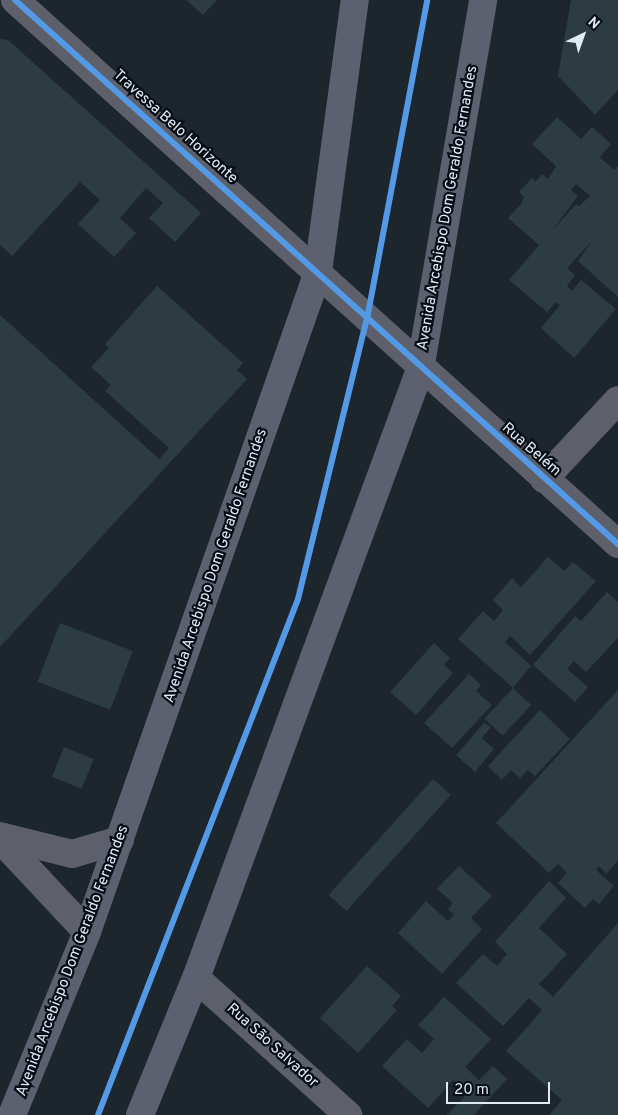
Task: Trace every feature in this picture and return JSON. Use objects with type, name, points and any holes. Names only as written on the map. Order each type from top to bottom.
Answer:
[{"type":"main road","name":"Avenida Arcebispo Dom Geraldo Fernandes","points":[[12,1115],[88,932],[318,272],[355,0]]},
{"type":"main road","name":"Avenida Arcebispo Dom Geraldo Fernandes","points":[[140,1115],[196,978],[420,370],[483,0]]},
{"type":"street","name":"Travessa Belo Horizonte","points":[[15,0],[318,272]]},
{"type":"street","name":"Rua Belém","points":[[318,272],[420,370],[618,544]]},
{"type":"street","points":[[544,479],[618,400]]},
{"type":"street","points":[[0,838],[72,854],[120,840]]},
{"type":"street","points":[[0,838],[88,932]]},
{"type":"street","name":"Rua São Salvador","points":[[196,978],[348,1115]]},
{"type":"building","points":[[186,0],[217,0],[203,15]]},
{"type":"building","points":[[571,0],[618,0],[618,90],[595,115],[558,76]]},
{"type":"building","points":[[0,39],[8,40],[201,213],[175,242],[149,218],[163,203],[146,188],[120,218],[136,233],[114,257],[78,224],[100,200],[80,182],[12,256],[0,245]]},
{"type":"building","points":[[557,117],[581,139],[592,127],[611,144],[600,157],[614,170],[618,166],[618,297],[578,261],[591,242],[567,268],[575,275],[567,286],[572,291],[581,280],[616,309],[574,358],[541,328],[560,305],[556,302],[547,312],[509,280],[539,245],[508,218],[521,204],[524,197],[519,192],[532,178],[535,182],[542,174],[548,179],[556,166],[532,144]],"holes":[[[576,184],[590,196],[579,206],[576,204],[551,232],[578,196],[571,190]]]},
{"type":"building","points":[[157,286],[243,363],[237,370],[247,379],[0,647],[0,315],[159,459],[169,448],[105,391],[111,385],[91,367],[109,348],[105,344]]},
{"type":"building","points":[[548,557],[564,571],[573,562],[596,581],[530,655],[510,636],[505,642],[531,666],[513,688],[458,639],[483,611],[494,621],[503,610],[493,600],[512,578],[521,587]]},
{"type":"building","points":[[607,592],[618,602],[618,638],[586,672],[574,661],[567,669],[588,687],[575,702],[533,665],[575,616],[581,621]]},
{"type":"building","points":[[60,623],[133,651],[110,710],[37,682]]},
{"type":"building","points":[[434,643],[450,658],[444,665],[453,673],[416,715],[390,692]]},
{"type":"building","points":[[469,674],[481,685],[476,691],[492,705],[452,748],[424,723]]},
{"type":"building","points":[[513,688],[531,705],[503,736],[484,719]]},
{"type":"building","points":[[618,690],[618,861],[606,874],[599,866],[596,870],[614,886],[599,904],[593,899],[585,908],[558,883],[567,873],[558,864],[549,873],[496,823]]},
{"type":"building","points":[[540,710],[570,739],[535,776],[528,770],[520,778],[511,770],[502,780],[488,766]]},
{"type":"building","points":[[484,723],[491,727],[482,738],[494,749],[475,772],[456,755]]},
{"type":"building","points":[[64,747],[94,759],[82,789],[52,777]]},
{"type":"building","points":[[433,779],[451,795],[346,911],[329,895]]},
{"type":"building","points":[[459,866],[492,896],[471,918],[482,929],[442,974],[398,933],[426,901],[448,921],[454,915],[448,909],[453,903],[437,889]]},
{"type":"building","points":[[549,881],[566,898],[539,928],[567,954],[539,984],[553,997],[618,923],[618,1115],[549,1115],[562,1100],[506,1051],[542,1010],[529,998],[503,1026],[456,983],[483,954],[497,966],[507,954],[495,942]]},
{"type":"building","points":[[367,966],[401,996],[392,1006],[397,1010],[358,1053],[320,1018]]},
{"type":"building","points":[[444,997],[491,1039],[465,1067],[479,1080],[493,1066],[507,1079],[474,1115],[447,1115],[468,1093],[453,1080],[428,1108],[382,1066],[407,1039],[422,1053],[434,1039],[418,1025]]},
{"type":"cycle path","points":[[15,0],[618,544]]},
{"type":"cycle path","points":[[98,1115],[298,599],[367,319],[427,0]]}]
